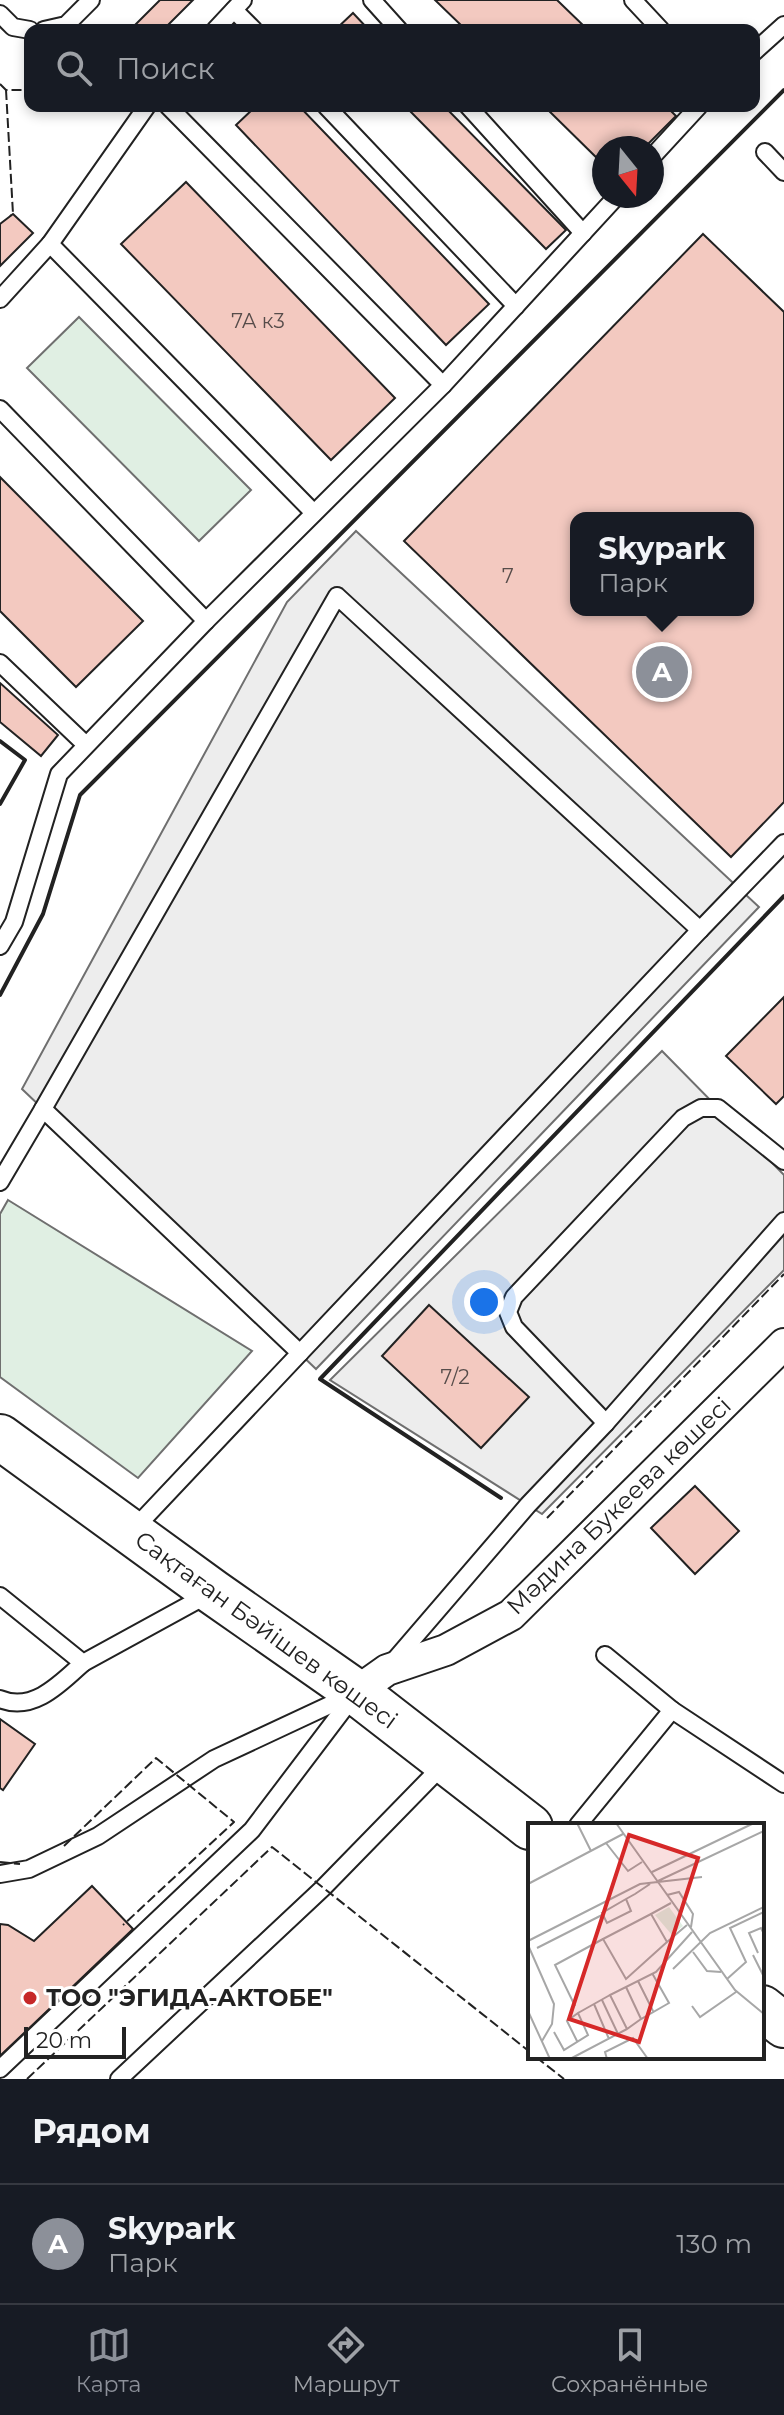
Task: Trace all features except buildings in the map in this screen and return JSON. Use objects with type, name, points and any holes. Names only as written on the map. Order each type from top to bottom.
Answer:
[{"type":"main road","name":"Сақтаған Бәйішев көшесі","points":[[0,1437],[213,1592],[372,1681],[446,1762],[528,1825]]},
{"type":"main road","points":[[764,2010],[784,2025]]},
{"type":"street","name":"Мәдина Букеева көшесі","points":[[372,1681],[446,1650],[511,1615],[784,1344]]},
{"type":"lane","points":[[67,24],[91,0]]},
{"type":"lane","points":[[372,0],[394,24]]},
{"type":"lane","points":[[633,0],[655,24]]},
{"type":"lane","points":[[221,24],[239,5],[250,24]]},
{"type":"lane","points":[[0,14],[13,27],[24,29]]},
{"type":"lane","points":[[760,47],[784,25]]},
{"type":"lane","points":[[0,299],[50,244],[143,112]]},
{"type":"lane","points":[[174,112],[443,385]]},
{"type":"lane","points":[[332,112],[516,306]]},
{"type":"lane","points":[[473,112],[583,233]]},
{"type":"lane","points":[[664,144],[693,112]]},
{"type":"lane","points":[[765,152],[784,172]]},
{"type":"lane","points":[[0,946],[14,922],[59,774],[206,621],[443,385],[606,208]]},
{"type":"lane","points":[[50,244],[314,513]]},
{"type":"lane","points":[[0,409],[206,621]]},
{"type":"lane","points":[[0,1182],[337,596],[700,930]]},
{"type":"lane","points":[[0,663],[86,745]]},
{"type":"lane","points":[[131,1532],[784,843]]},
{"type":"lane","points":[[606,1423],[514,1327],[508,1312],[514,1297],[683,1118],[701,1108],[718,1108],[784,1161]]},
{"type":"lane","points":[[43,1109],[300,1353]]},
{"type":"lane","points":[[0,2069],[252,1830],[372,1681],[784,1221]]},
{"type":"lane","points":[[0,1699],[10,1704],[46,1696],[83,1663],[213,1592]]},
{"type":"lane","points":[[0,1596],[83,1663]]},
{"type":"lane","points":[[605,1655],[672,1710],[784,1784]]},
{"type":"lane","points":[[0,1874],[29,1869],[98,1836],[214,1759],[372,1681]]},
{"type":"lane","points":[[580,1823],[672,1710]]},
{"type":"lane","points":[[119,2079],[323,1888],[446,1762]]},
{"type":"green space","points":[[79,317],[251,490],[199,541],[27,368]]},
{"type":"green space","points":[[8,1200],[252,1351],[138,1478],[0,1377],[0,1214]]},
{"type":"shaded area","points":[[356,531],[759,907],[316,1369],[22,1089],[287,602]]},
{"type":"shaded area","points":[[662,1051],[784,1175],[784,1270],[542,1514],[330,1380]]},
{"type":"fence","points":[[0,84],[6,90],[24,90]]},
{"type":"fence","points":[[6,90],[13,214],[10,216]]},
{"type":"fence","points":[[547,1518],[784,1274]]},
{"type":"fence","points":[[64,1846],[156,1758],[234,1822],[123,1925]]},
{"type":"fence","points":[[27,2079],[272,1847],[528,2050]]},
{"type":"fence","points":[[0,1862],[20,1864]]},
{"type":"fence","points":[[539,2059],[564,2079]]},
{"type":"wall","points":[[0,995],[43,914],[80,795],[784,90]]},
{"type":"wall","points":[[0,741],[25,760],[0,804]]},
{"type":"wall","points":[[501,1498],[320,1379],[784,896]]},
{"type":"place","name":"Skypark","points":[[662,672]]},
{"type":"place","name":"ТОО \"ЭГИДА-АКТОБЕ\"","points":[[30,1998]]}]
